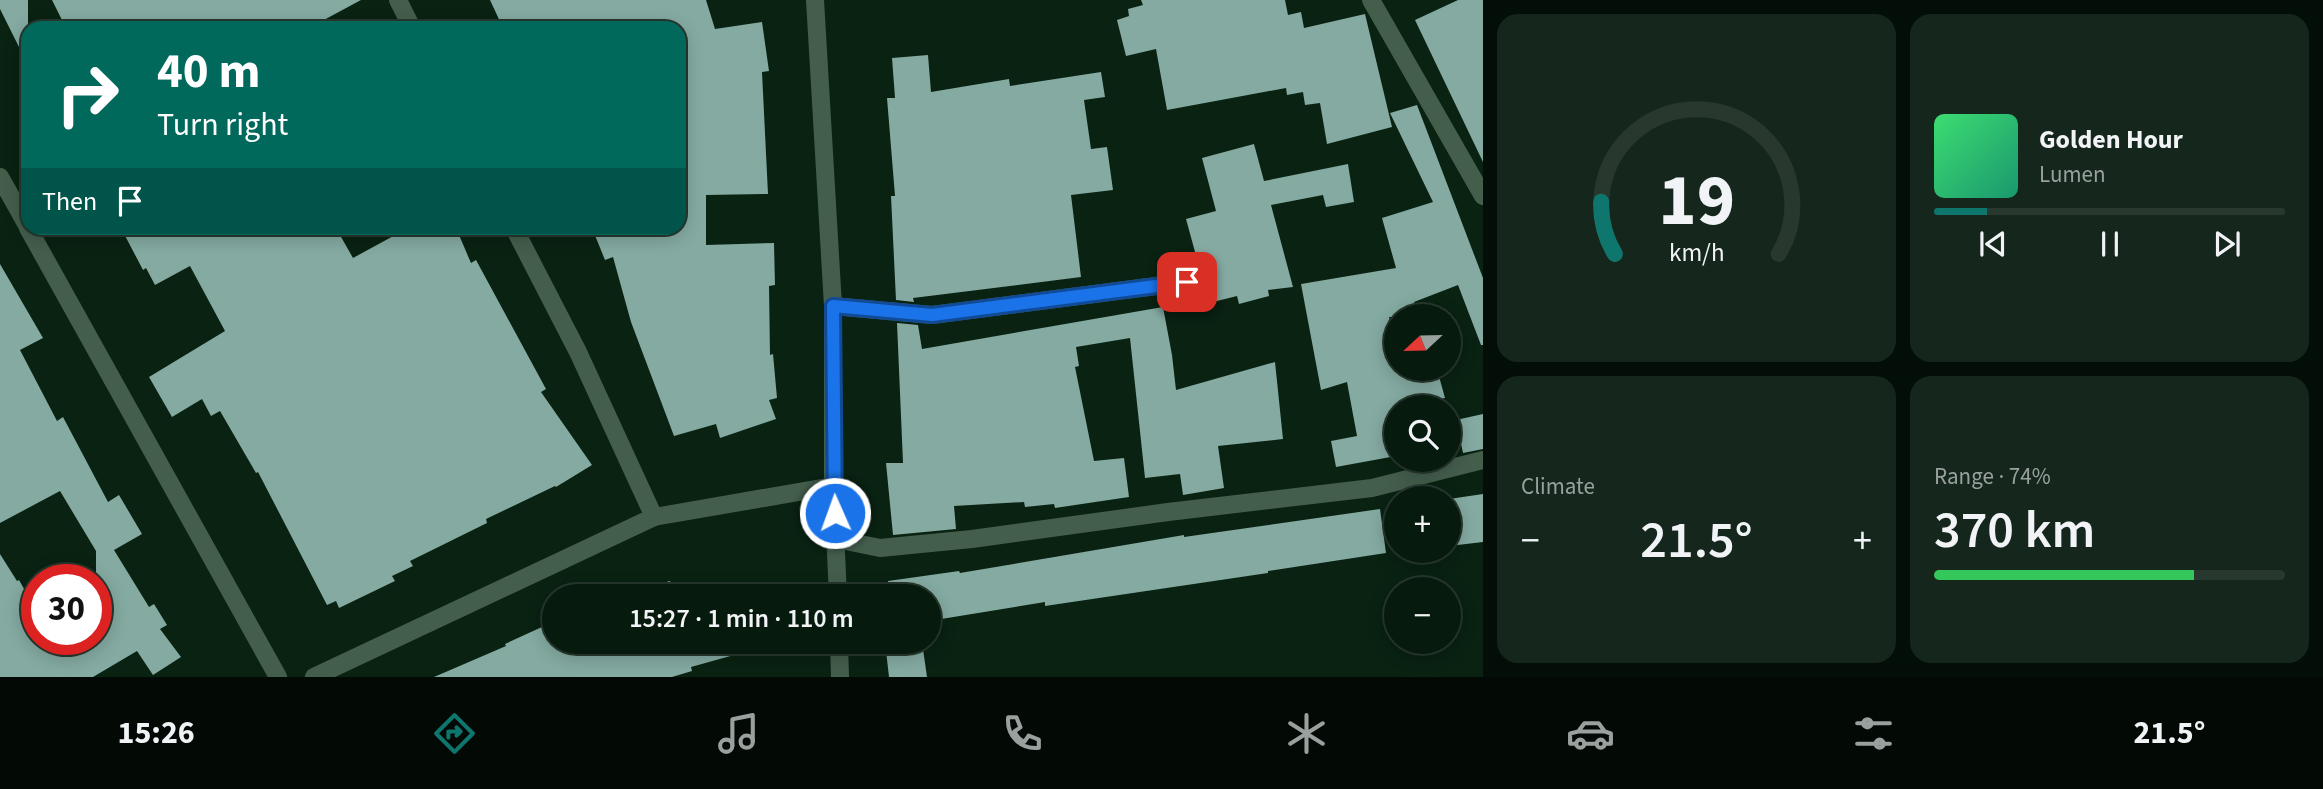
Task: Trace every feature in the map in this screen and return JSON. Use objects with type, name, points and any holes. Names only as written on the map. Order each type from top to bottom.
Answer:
[{"type":"street","points":[[398,0],[408,21]]},
{"type":"street","points":[[815,0],[833,306],[833,486],[838,584]]},
{"type":"street","points":[[1371,0],[1483,196]]},
{"type":"street","points":[[0,177],[21,214]]},
{"type":"street","points":[[32,235],[278,677]]},
{"type":"street","points":[[518,235],[578,352],[654,517]]},
{"type":"street","points":[[833,306],[932,315],[1187,282]]},
{"type":"street","points":[[836,539],[880,548],[972,539],[1372,488],[1483,460]]},
{"type":"street","points":[[314,677],[654,517],[833,486]]},
{"type":"street","points":[[839,654],[840,677]]},
{"type":"building","points":[[0,0],[28,0],[28,21],[21,21],[21,51],[0,9]]},
{"type":"building","points":[[52,0],[361,0],[322,21],[62,21]]},
{"type":"building","points":[[490,0],[706,0],[715,29],[762,22],[769,71],[762,72],[768,194],[706,195],[706,245],[774,243],[775,285],[769,286],[770,355],[773,354],[777,398],[769,400],[776,419],[720,438],[716,424],[674,436],[631,322],[613,257],[605,260],[595,235],[686,235],[686,21],[500,21]]},
{"type":"building","points":[[1141,0],[1285,0],[1288,15],[1301,12],[1304,28],[1365,14],[1392,127],[1327,144],[1320,103],[1305,105],[1303,92],[1287,95],[1286,88],[1167,110],[1156,49],[1126,56],[1117,20],[1129,16],[1128,9],[1143,5]]},
{"type":"building","points":[[1458,0],[1483,0],[1483,162],[1415,20]]},
{"type":"building","points":[[928,55],[931,92],[1009,79],[1010,86],[1101,72],[1105,97],[1084,100],[1091,149],[1107,147],[1113,190],[1071,195],[1081,277],[913,298],[914,302],[896,300],[891,196],[895,196],[887,98],[895,98],[892,58]]},
{"type":"building","points":[[1417,105],[1483,278],[1483,345],[1458,285],[1415,304],[1384,304],[1384,382],[1441,382],[1444,395],[1384,395],[1384,458],[1336,467],[1331,441],[1357,436],[1347,382],[1321,390],[1301,284],[1396,268],[1382,218],[1433,202],[1390,113]]},
{"type":"building","points":[[1254,144],[1264,181],[1348,164],[1354,202],[1326,207],[1323,195],[1271,205],[1293,287],[1268,290],[1269,296],[1239,304],[1237,296],[1209,303],[1186,219],[1216,211],[1202,158]]},
{"type":"building","points":[[125,235],[340,235],[353,258],[395,235],[459,235],[471,263],[476,260],[546,389],[541,392],[592,465],[556,487],[486,519],[487,523],[410,561],[413,566],[392,576],[395,581],[339,608],[336,601],[327,605],[258,472],[256,473],[220,411],[211,416],[202,399],[172,417],[149,377],[225,331],[190,266],[155,285],[146,268],[143,270]]},
{"type":"building","points":[[0,264],[43,338],[20,350],[57,421],[63,417],[108,502],[119,495],[142,534],[114,550],[149,607],[154,604],[167,625],[160,629],[181,657],[153,675],[137,651],[93,677],[0,677],[0,554],[21,584],[21,655],[112,655],[112,564],[96,564],[96,551],[60,491],[0,523]]},
{"type":"building","points":[[1163,307],[1176,390],[1275,362],[1283,439],[1218,446],[1224,488],[1183,495],[1180,474],[1145,478],[1130,338],[1076,347],[1079,366],[1075,367],[1094,461],[1124,458],[1129,497],[1055,508],[1054,504],[1025,507],[1024,502],[954,506],[956,529],[893,535],[886,463],[903,463],[897,323],[918,325],[922,349]]},
{"type":"building","points":[[1483,414],[1483,449],[1463,453],[1461,419]]},
{"type":"building","points":[[1483,494],[1483,542],[1461,545],[1461,497]]},
{"type":"building","points":[[1380,509],[1384,553],[1268,573],[1045,606],[1045,602],[941,619],[941,584],[888,584],[888,581],[960,573]]},
{"type":"building","points":[[542,627],[542,654],[738,654],[691,667],[692,671],[672,677],[434,677],[506,646],[505,644]]},
{"type":"building","points":[[886,654],[924,654],[927,677],[889,677]]},
{"type":"route","points":[[835,513],[833,306],[932,315],[1187,282]]}]
